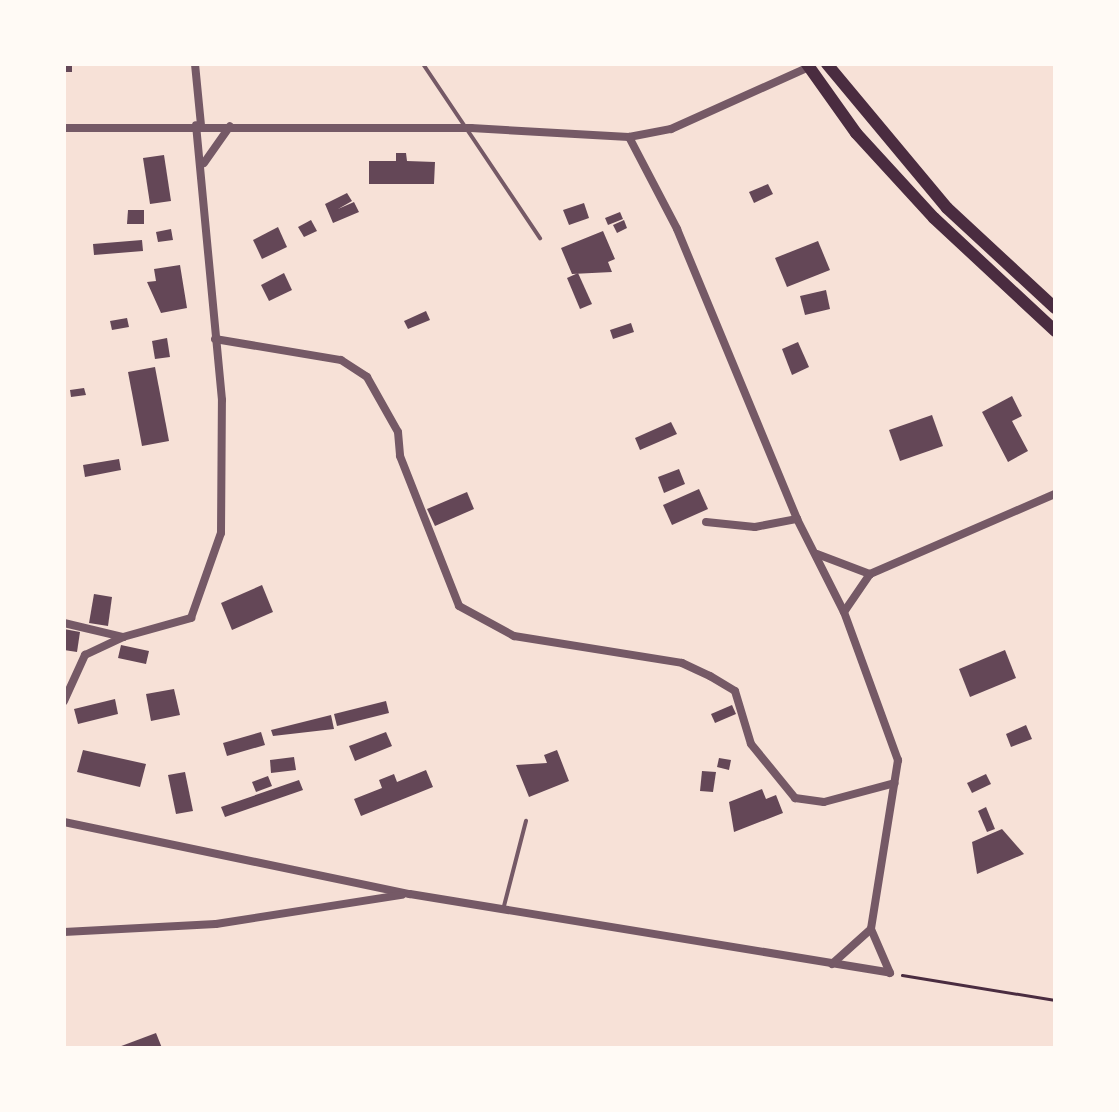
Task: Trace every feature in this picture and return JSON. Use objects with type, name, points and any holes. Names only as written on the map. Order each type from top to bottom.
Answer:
[{"type":"main road","points":[[827,64],[947,208],[1055,308]]},
{"type":"main road","points":[[808,66],[856,133],[934,218],[1055,331]]},
{"type":"street","points":[[64,701],[85,655],[123,637],[191,618],[221,533],[215,339],[195,64]]},
{"type":"street","points":[[64,128],[198,125],[471,128],[629,137],[671,129],[808,66]]},
{"type":"street","points":[[204,163],[230,126]]},
{"type":"street","points":[[629,137],[677,229],[797,519],[844,612],[898,760],[871,929],[890,973]]},
{"type":"street","points":[[215,339],[341,360],[367,377],[398,432],[400,456],[459,606],[514,636],[682,663],[710,676],[735,691],[751,744],[795,798],[824,802],[895,783]]},
{"type":"street","points":[[844,612],[870,574],[1055,494]]},
{"type":"street","points":[[706,522],[755,527],[797,519]]},
{"type":"street","points":[[817,554],[870,574]]},
{"type":"street","points":[[64,623],[123,637]]},
{"type":"street","points":[[64,822],[410,894],[504,906],[890,973]]},
{"type":"street","points":[[64,932],[216,924],[410,894]]},
{"type":"street","points":[[832,964],[871,929]]},
{"type":"lane","points":[[423,64],[471,128],[540,238]]},
{"type":"lane","points":[[504,906],[526,821]]},
{"type":"path","points":[[890,973],[1055,1000]]},
{"type":"building","points":[[64,64],[72,64],[72,72],[64,72]]},
{"type":"building","points":[[396,153],[406,153],[407,161],[435,162],[434,184],[369,184],[369,161],[396,161]]},
{"type":"building","points":[[164,155],[171,201],[150,204],[143,158]]},
{"type":"building","points":[[768,184],[773,194],[754,203],[749,192]]},
{"type":"building","points":[[347,193],[352,201],[338,209],[354,202],[359,212],[333,223],[325,204]]},
{"type":"building","points":[[584,203],[589,218],[569,225],[563,210]]},
{"type":"building","points":[[128,210],[144,210],[144,224],[127,224]]},
{"type":"building","points":[[620,212],[623,219],[608,225],[605,218]]},
{"type":"building","points":[[311,220],[317,231],[304,237],[298,227]]},
{"type":"building","points":[[624,220],[627,228],[617,233],[613,225]]},
{"type":"building","points":[[278,227],[287,247],[262,259],[253,240]]},
{"type":"building","points":[[171,229],[173,240],[158,242],[156,232]]},
{"type":"building","points":[[603,231],[615,259],[608,262],[612,272],[572,274],[561,248]]},
{"type":"building","points":[[142,240],[143,251],[94,255],[93,244]]},
{"type":"building","points":[[818,241],[830,270],[787,287],[775,258]]},
{"type":"building","points":[[180,265],[187,308],[161,313],[147,282],[156,281],[154,269]]},
{"type":"building","points":[[284,273],[292,290],[269,301],[261,285]]},
{"type":"building","points":[[578,273],[592,304],[580,309],[567,278]]},
{"type":"building","points":[[826,290],[830,309],[805,315],[800,296]]},
{"type":"building","points":[[426,311],[430,320],[408,329],[404,321]]},
{"type":"building","points":[[127,318],[129,327],[112,330],[110,321]]},
{"type":"building","points":[[631,323],[634,332],[613,339],[610,330]]},
{"type":"building","points":[[167,338],[170,357],[155,359],[152,341]]},
{"type":"building","points":[[798,342],[809,367],[792,375],[782,349]]},
{"type":"building","points":[[155,367],[169,441],[142,446],[128,372]]},
{"type":"building","points":[[84,388],[86,395],[71,397],[70,390]]},
{"type":"building","points":[[1012,396],[1022,416],[1012,421],[1028,451],[1008,462],[982,412]]},
{"type":"building","points":[[932,415],[943,446],[900,461],[889,430]]},
{"type":"building","points":[[671,422],[677,434],[640,450],[635,438]]},
{"type":"building","points":[[119,459],[121,470],[85,477],[83,465]]},
{"type":"building","points":[[679,469],[685,484],[664,493],[658,477]]},
{"type":"building","points":[[699,489],[708,509],[672,525],[663,505]]},
{"type":"building","points":[[467,492],[474,509],[435,526],[427,509]]},
{"type":"building","points":[[262,585],[273,612],[232,630],[221,603]]},
{"type":"building","points":[[94,594],[112,597],[108,626],[89,623]]},
{"type":"building","points":[[64,629],[80,632],[77,652],[64,650]]},
{"type":"building","points":[[121,645],[149,651],[146,664],[118,658]]},
{"type":"building","points":[[1005,650],[1016,678],[970,697],[959,669]]},
{"type":"building","points":[[174,689],[180,715],[151,721],[146,694]]},
{"type":"building","points":[[115,699],[118,714],[78,724],[74,709]]},
{"type":"building","points":[[386,701],[389,713],[337,726],[334,714]]},
{"type":"building","points":[[732,705],[736,714],[715,723],[711,714]]},
{"type":"building","points":[[331,715],[334,729],[273,736],[271,730]]},
{"type":"building","points":[[1026,725],[1032,739],[1011,747],[1006,734]]},
{"type":"building","points":[[261,732],[265,745],[227,756],[223,743]]},
{"type":"building","points":[[386,732],[392,746],[355,761],[349,746]]},
{"type":"building","points":[[83,750],[146,764],[140,787],[77,772]]},
{"type":"building","points":[[557,750],[569,781],[529,797],[516,765],[547,763],[544,755]]},
{"type":"building","points":[[294,757],[296,770],[271,773],[270,760]]},
{"type":"building","points":[[719,758],[731,760],[729,770],[717,767]]},
{"type":"building","points":[[426,770],[433,787],[361,816],[354,799],[382,788],[379,780],[394,774],[397,782]]},
{"type":"building","points":[[702,771],[716,772],[713,792],[700,791]]},
{"type":"building","points":[[185,772],[193,811],[176,814],[168,775]]},
{"type":"building","points":[[986,774],[991,784],[972,793],[967,783]]},
{"type":"building","points":[[268,776],[272,786],[256,792],[252,782]]},
{"type":"building","points":[[299,780],[303,790],[225,817],[221,807]]},
{"type":"building","points":[[762,789],[766,799],[776,795],[783,813],[734,832],[729,802]]},
{"type":"building","points":[[986,807],[995,829],[987,832],[978,811]]},
{"type":"building","points":[[1002,829],[1024,854],[977,874],[972,842]]},
{"type":"building","points":[[156,1033],[162,1048],[116,1048]]}]
